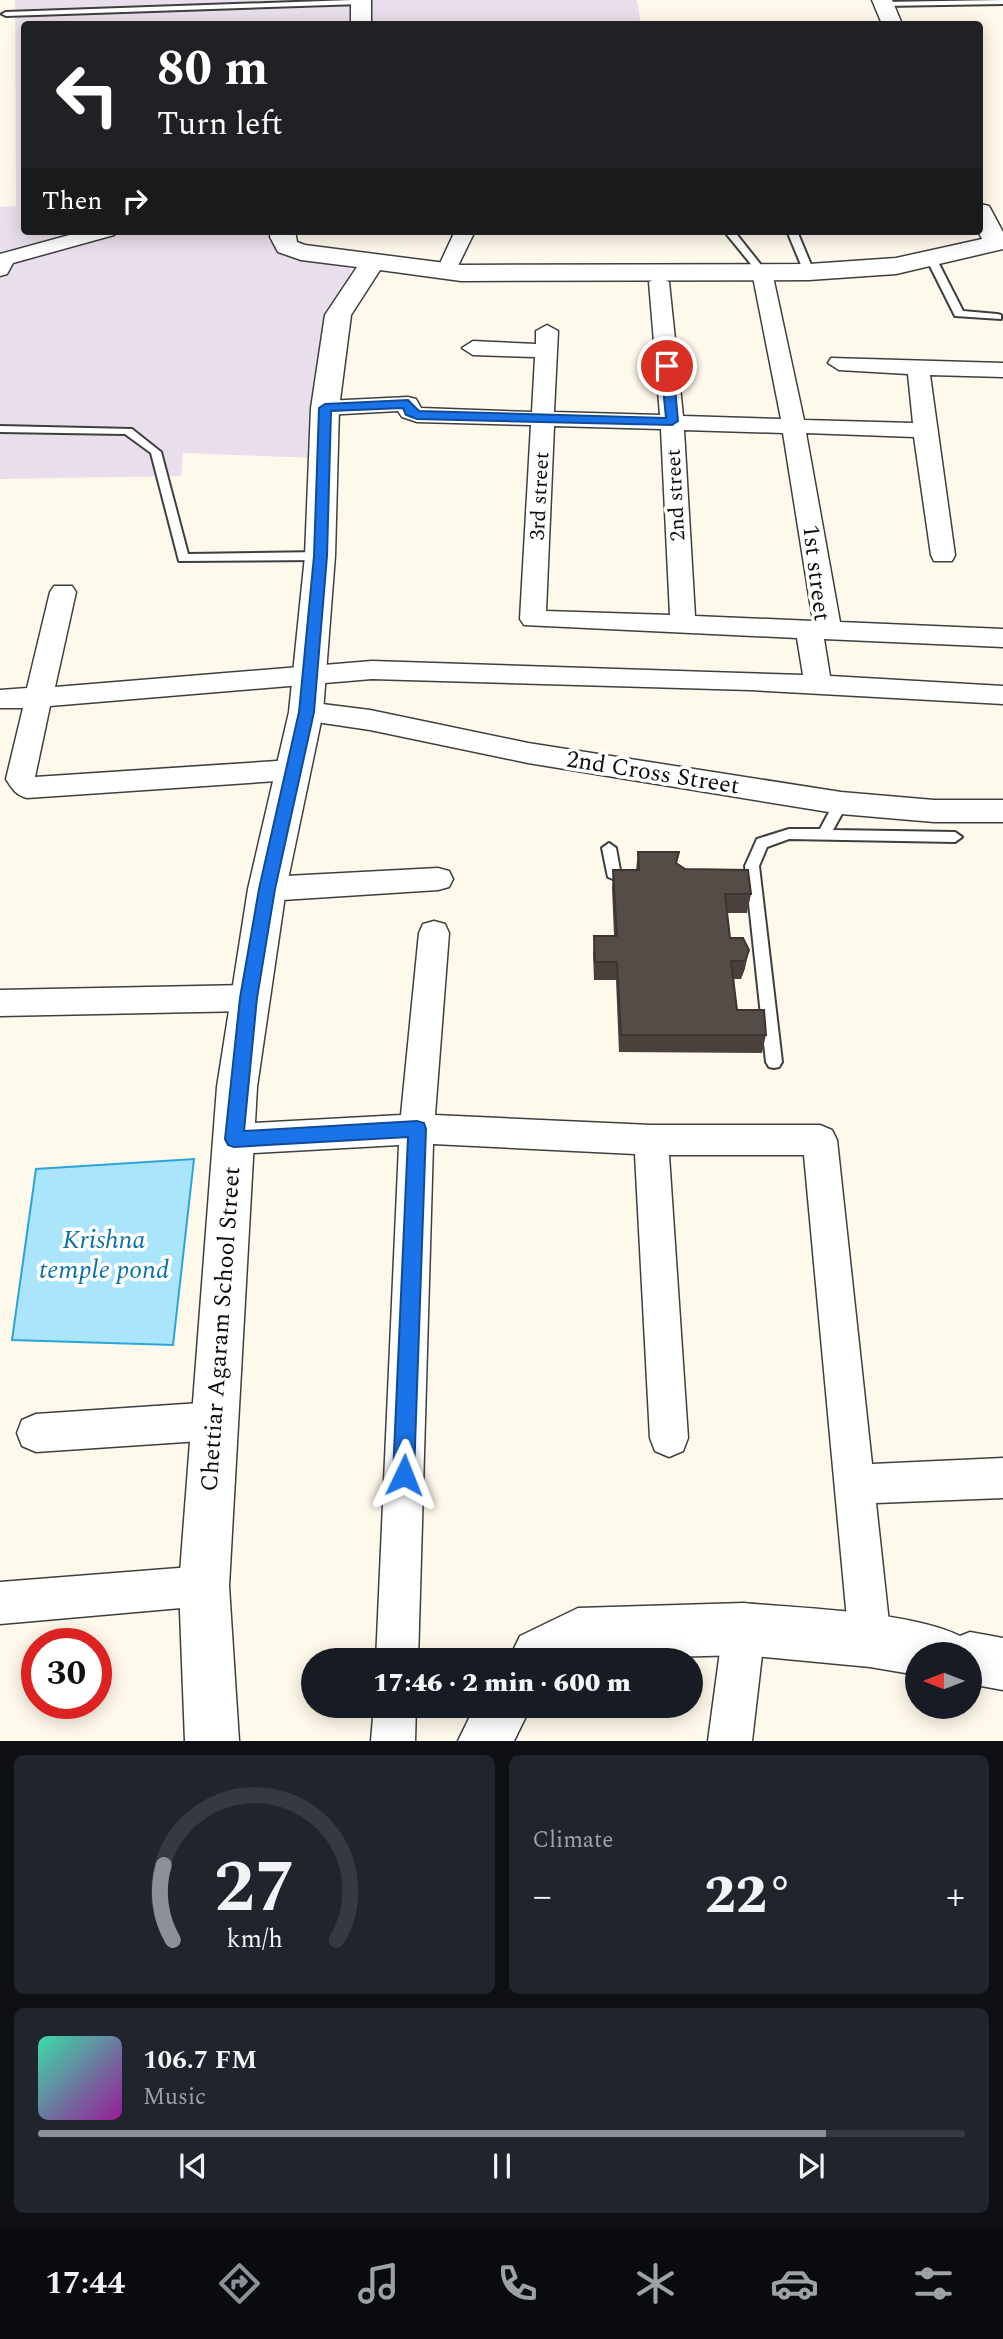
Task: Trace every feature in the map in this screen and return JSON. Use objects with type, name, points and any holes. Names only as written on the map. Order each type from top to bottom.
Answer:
[{"type":"street","points":[[361,1],[361,21]]},
{"type":"street","points":[[883,2],[891,21]]},
{"type":"street","points":[[282,235],[287,247],[301,252],[446,272],[809,272],[896,265],[999,242],[983,216]]},
{"type":"street","points":[[1,263],[94,235]]},
{"type":"street","points":[[446,272],[463,235]]},
{"type":"street","name":"Chettiar Agaram School Street","points":[[212,1741],[204,1586],[234,1139],[248,998],[267,889],[308,695],[320,556],[325,408],[338,315],[372,263]]},
{"type":"street","name":"1st street","points":[[533,619],[819,629],[793,424],[762,272]]},
{"type":"street","name":"2nd street","points":[[659,282],[672,421],[683,625]]},
{"type":"street","name":"3rd street","points":[[473,348],[547,341],[533,619]]},
{"type":"street","points":[[839,363],[1003,370]]},
{"type":"street","points":[[918,368],[943,555]]},
{"type":"street","points":[[325,408],[408,404],[410,412],[417,415],[793,424],[925,430]]},
{"type":"street","points":[[62,592],[20,779],[27,788],[292,770]]},
{"type":"street","points":[[818,684],[819,629],[1003,638]]},
{"type":"street","points":[[0,699],[308,695],[372,670],[818,684],[1003,695]]},
{"type":"street","name":"2nd Cross Street","points":[[308,695],[370,720],[527,753],[841,803],[934,811],[1003,811]]},
{"type":"street","points":[[267,889],[438,879]]},
{"type":"street","points":[[397,1648],[417,1129],[433,933]]},
{"type":"street","points":[[0,1003],[248,998]]},
{"type":"street","points":[[234,1139],[417,1129],[651,1140],[820,1140],[870,1642]]},
{"type":"street","points":[[651,1140],[668,1438]]},
{"type":"street","points":[[36,1433],[215,1421]]},
{"type":"street","points":[[854,1484],[1003,1478]]},
{"type":"street","points":[[0,1604],[204,1586]]},
{"type":"street","points":[[730,1741],[744,1629]]},
{"type":"street","points":[[550,1648],[578,1634],[744,1629],[905,1648]]},
{"type":"street","points":[[982,1660],[1003,1664]]},
{"type":"street","points":[[393,1741],[394,1718]]},
{"type":"street","points":[[484,1741],[498,1718]]},
{"type":"lane","points":[[6,14],[361,1]]},
{"type":"lane","points":[[883,2],[1003,2]]},
{"type":"lane","points":[[732,235],[762,272]]},
{"type":"lane","points":[[794,235],[809,272]]},
{"type":"lane","points":[[932,258],[960,314],[997,317]]},
{"type":"lane","points":[[0,429],[128,431],[156,452],[183,558],[320,556]]},
{"type":"lane","points":[[824,834],[841,803]]},
{"type":"lane","points":[[774,1062],[748,881],[762,844],[789,834],[955,837]]},
{"type":"lane","points":[[609,848],[613,873],[628,880]]},
{"type":"shaded area","points":[[15,0],[637,0],[640,21],[21,21],[21,235],[269,235],[268,241],[352,269],[320,351],[318,458],[183,453],[181,476],[0,479],[0,207],[16,206]]},
{"type":"water","name":"Krishna temple pond","points":[[194,1159],[173,1345],[12,1340],[36,1169]]},
{"type":"building","points":[[638,852],[679,852],[676,863],[685,869],[748,870],[751,894],[725,894],[730,938],[743,938],[749,950],[745,961],[731,961],[737,1010],[764,1010],[766,1035],[621,1035],[617,962],[595,962],[594,936],[617,936],[613,870],[639,870]]},
{"type":"route","points":[[404,1475],[417,1129],[234,1139],[237,1087],[248,998],[267,889],[306,712],[320,556],[325,408],[408,404],[410,412],[417,415],[672,421],[667,366]]}]
